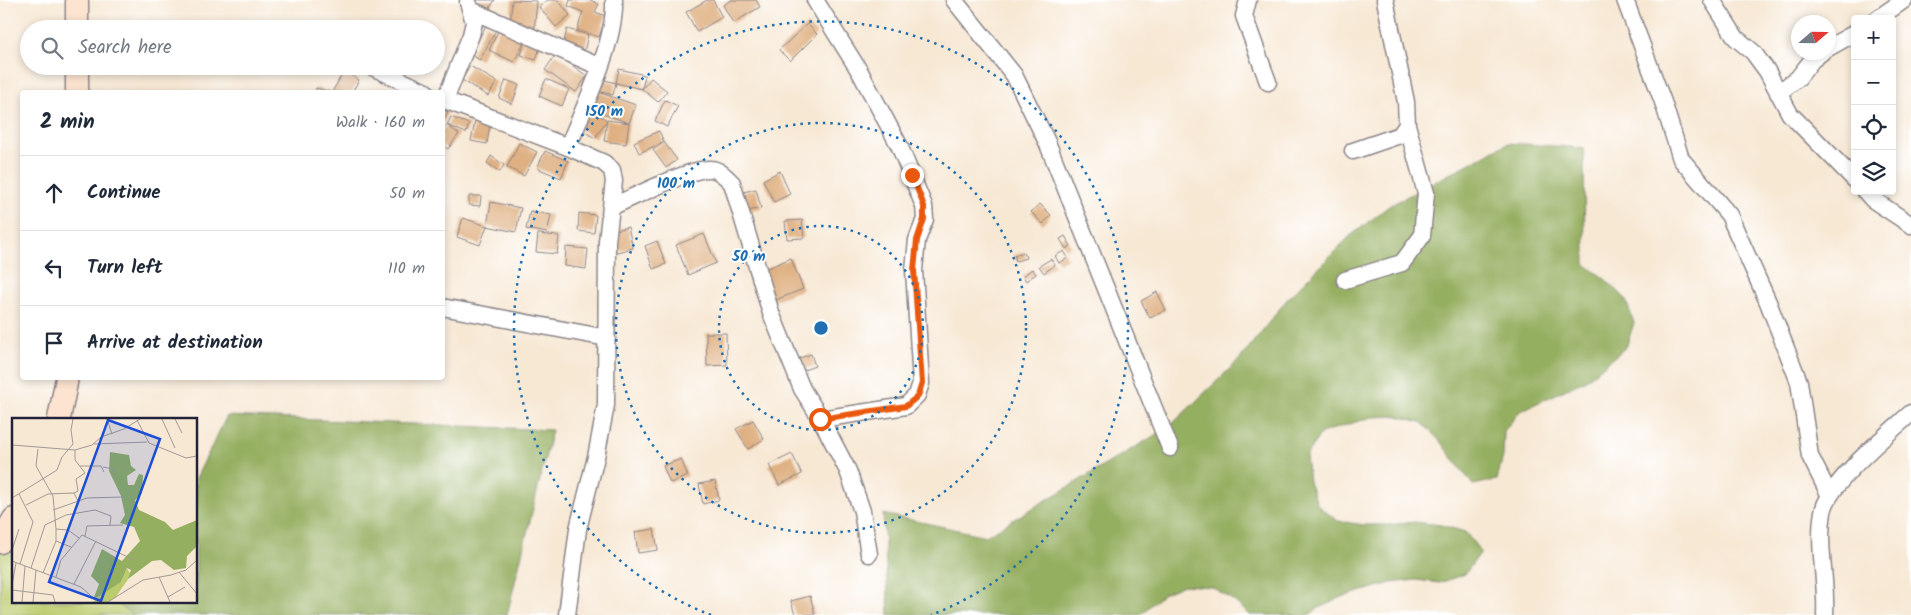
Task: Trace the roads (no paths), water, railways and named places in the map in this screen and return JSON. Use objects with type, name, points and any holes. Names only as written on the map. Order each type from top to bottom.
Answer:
[{"type":"street","points":[[77,0],[77,20]]},
{"type":"street","points":[[568,146],[608,42],[614,0]]},
{"type":"street","points":[[815,0],[860,72],[900,145],[924,206],[924,219],[917,240],[914,270],[922,383],[918,396],[906,406],[820,419]]},
{"type":"street","points":[[954,0],[1014,75],[1047,142],[1170,448]]},
{"type":"street","points":[[1248,0],[1244,16],[1268,82]]},
{"type":"street","points":[[1345,280],[1402,263],[1422,236],[1426,193],[1407,125],[1406,102],[1385,0]]},
{"type":"street","points":[[1625,0],[1663,102],[1681,159],[1729,216],[1768,302],[1798,382],[1810,456],[1829,494]]},
{"type":"street","points":[[1712,0],[1736,38],[1753,52],[1767,71],[1790,114],[1851,176]]},
{"type":"street","points":[[1883,15],[1904,0]]},
{"type":"street","points":[[469,5],[600,66]]},
{"type":"street","points":[[445,98],[472,35],[474,22],[469,5]]},
{"type":"street","points":[[1836,44],[1851,35]]},
{"type":"street","points":[[1778,93],[1798,78],[1812,60]]},
{"type":"street","points":[[77,75],[77,90]]},
{"type":"street","points":[[389,75],[422,90]]},
{"type":"street","points":[[445,100],[568,146],[604,163],[612,170],[614,180],[607,241],[606,405],[596,457],[578,529],[567,615]]},
{"type":"street","points":[[1353,151],[1400,136],[1407,125]]},
{"type":"street","points":[[611,207],[693,171],[710,169],[723,174],[732,183],[771,313],[802,389],[848,471],[862,511],[868,554]]},
{"type":"street","points":[[1868,195],[1911,225]]},
{"type":"street","points":[[445,308],[607,338]]},
{"type":"street","points":[[59,418],[67,380]]},
{"type":"street","points":[[1825,615],[1822,539],[1823,511],[1829,494],[1843,477],[1911,412]]},
{"type":"street","points":[[0,542],[12,521]]}]
